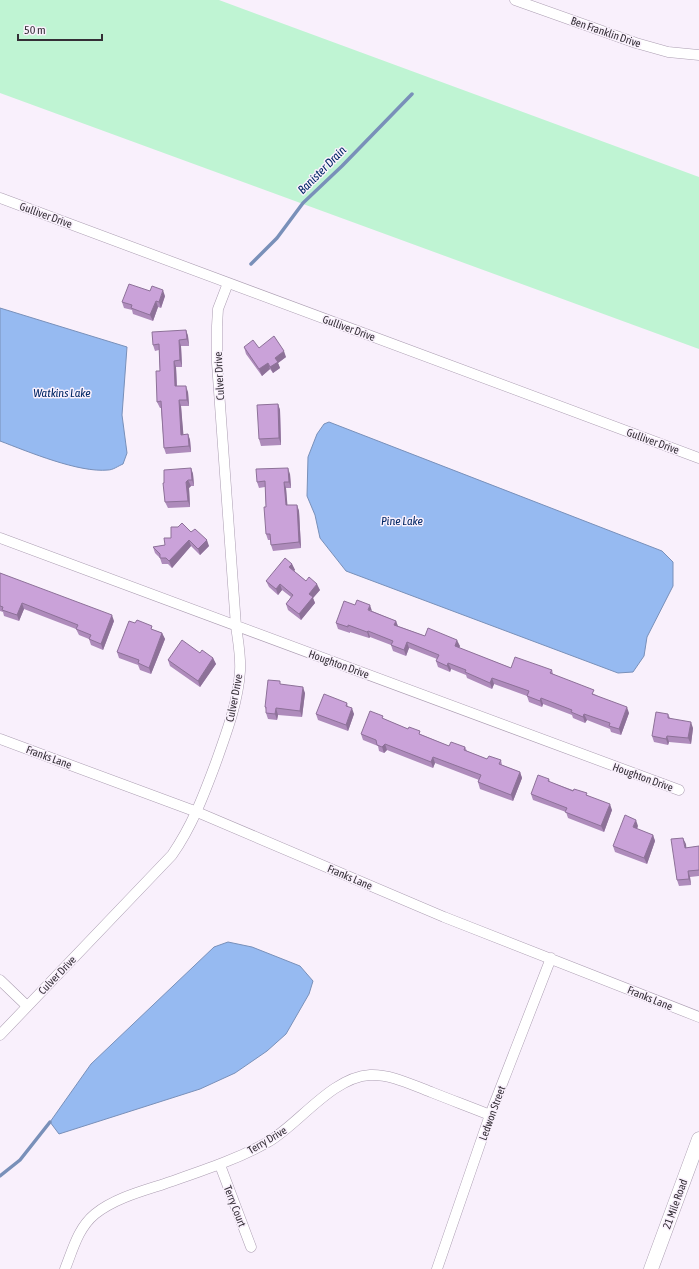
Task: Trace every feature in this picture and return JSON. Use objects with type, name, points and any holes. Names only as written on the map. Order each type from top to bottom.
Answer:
[{"type":"street","name":"Ben Franklin Drive","points":[[515,0],[636,43],[668,52],[699,55]]},
{"type":"street","name":"Gulliver Drive","points":[[0,198],[699,458]]},
{"type":"street","name":"Culver Drive","points":[[0,1034],[172,855],[197,812],[227,731],[237,691],[240,658],[236,626],[217,363],[218,309],[228,283]]},
{"type":"street","name":"Houghton Drive","points":[[0,538],[679,790]]},
{"type":"street","name":"Franks Lane","points":[[0,738],[197,812],[444,917],[699,1017]]},
{"type":"street","name":"Ledwon Street","points":[[437,1269],[490,1115],[551,958]]},
{"type":"street","points":[[0,980],[27,1006]]},
{"type":"street","name":"Terry Drive","points":[[65,1269],[77,1237],[83,1227],[95,1214],[108,1205],[137,1193],[220,1165],[252,1150],[280,1134],[308,1109],[354,1078],[369,1075],[386,1076],[401,1080],[490,1115]]},
{"type":"street","name":"21 Mile Road","points":[[651,1269],[699,1139]]},
{"type":"street","name":"Terry Court","points":[[220,1165],[251,1247]]},
{"type":"green space","points":[[0,0],[219,0],[699,177],[699,349],[0,93]]},
{"type":"water","name":"Watkins Lake","points":[[0,308],[127,347],[122,415],[127,453],[123,464],[110,470],[83,468],[54,461],[0,441]]},
{"type":"water","name":"Pine Lake","points":[[329,422],[662,551],[673,562],[673,586],[647,637],[644,656],[633,672],[618,673],[346,571],[320,538],[315,515],[307,496],[308,457],[317,434],[324,424]]},
{"type":"water","points":[[228,942],[252,947],[300,966],[313,981],[309,994],[286,1034],[267,1051],[235,1073],[200,1089],[59,1134],[50,1122],[91,1064],[214,947]]},
{"type":"building","points":[[129,284],[150,291],[152,286],[163,290],[159,302],[156,301],[150,315],[131,308],[132,305],[122,302]]},
{"type":"building","points":[[186,330],[187,339],[179,340],[180,360],[174,361],[175,386],[186,386],[187,400],[179,400],[181,435],[188,434],[189,446],[164,448],[161,401],[157,402],[156,371],[160,371],[159,344],[153,345],[152,332]]},
{"type":"building","points":[[274,336],[284,351],[275,358],[278,362],[270,367],[268,363],[259,369],[244,347],[253,340],[259,348]]},
{"type":"building","points":[[278,404],[279,438],[259,439],[257,405]]},
{"type":"building","points":[[191,468],[192,480],[188,480],[186,482],[188,501],[165,502],[163,483],[164,470]]},
{"type":"building","points":[[288,468],[289,482],[284,482],[286,505],[297,505],[299,542],[271,545],[270,534],[266,534],[264,507],[266,507],[265,481],[257,482],[256,469]]},
{"type":"building","points":[[182,523],[191,532],[195,529],[207,540],[198,549],[189,540],[169,561],[166,558],[160,558],[160,554],[153,547],[165,545],[164,538],[171,538],[171,527],[178,527]]},
{"type":"building","points":[[285,558],[292,564],[289,567],[306,581],[309,577],[317,584],[309,594],[313,597],[299,614],[286,604],[293,595],[280,584],[276,589],[266,581]]},
{"type":"building","points":[[0,573],[112,615],[101,644],[89,639],[91,635],[76,629],[78,625],[22,603],[17,615],[2,610],[3,607],[0,606]]},
{"type":"building","points":[[357,600],[370,605],[368,610],[396,621],[394,625],[425,636],[428,628],[457,640],[455,646],[511,668],[515,657],[552,670],[550,673],[594,690],[592,694],[627,707],[619,729],[609,726],[610,723],[584,714],[583,717],[571,712],[572,710],[541,698],[540,701],[527,696],[529,691],[492,678],[490,683],[465,672],[466,670],[448,663],[447,666],[436,661],[439,655],[407,642],[404,650],[391,645],[393,641],[368,631],[367,632],[348,625],[348,627],[336,623],[344,601],[355,605]]},
{"type":"building","points":[[137,620],[152,626],[151,629],[162,633],[149,668],[138,663],[139,660],[117,652],[129,621],[135,623]]},
{"type":"building","points":[[182,640],[200,653],[202,650],[213,658],[198,681],[168,660]]},
{"type":"building","points":[[268,680],[280,681],[280,684],[303,687],[300,711],[276,708],[275,714],[266,713],[265,707]]},
{"type":"building","points":[[324,694],[347,703],[346,706],[352,708],[346,725],[316,714]]},
{"type":"building","points":[[370,711],[408,729],[409,727],[420,731],[419,734],[449,746],[451,742],[465,747],[464,750],[487,759],[489,756],[501,760],[499,764],[520,772],[511,795],[478,782],[481,775],[433,757],[431,762],[385,744],[382,747],[377,745],[376,740],[361,734]]},
{"type":"building","points":[[656,712],[668,714],[668,718],[691,722],[688,738],[667,736],[666,739],[652,736]]},
{"type":"building","points":[[538,775],[549,779],[548,781],[573,791],[574,789],[587,793],[586,795],[610,804],[601,826],[565,812],[567,808],[531,794]]},
{"type":"building","points":[[625,815],[636,820],[633,827],[653,835],[644,858],[613,846]]},
{"type":"building","points":[[683,838],[685,848],[699,846],[699,870],[688,871],[689,879],[677,880],[671,839]]},
{"type":"waterway","name":"Banister Drain","points":[[251,264],[277,238],[303,203],[342,166],[412,94]]},
{"type":"waterway","points":[[0,1176],[20,1160],[50,1122]]}]
